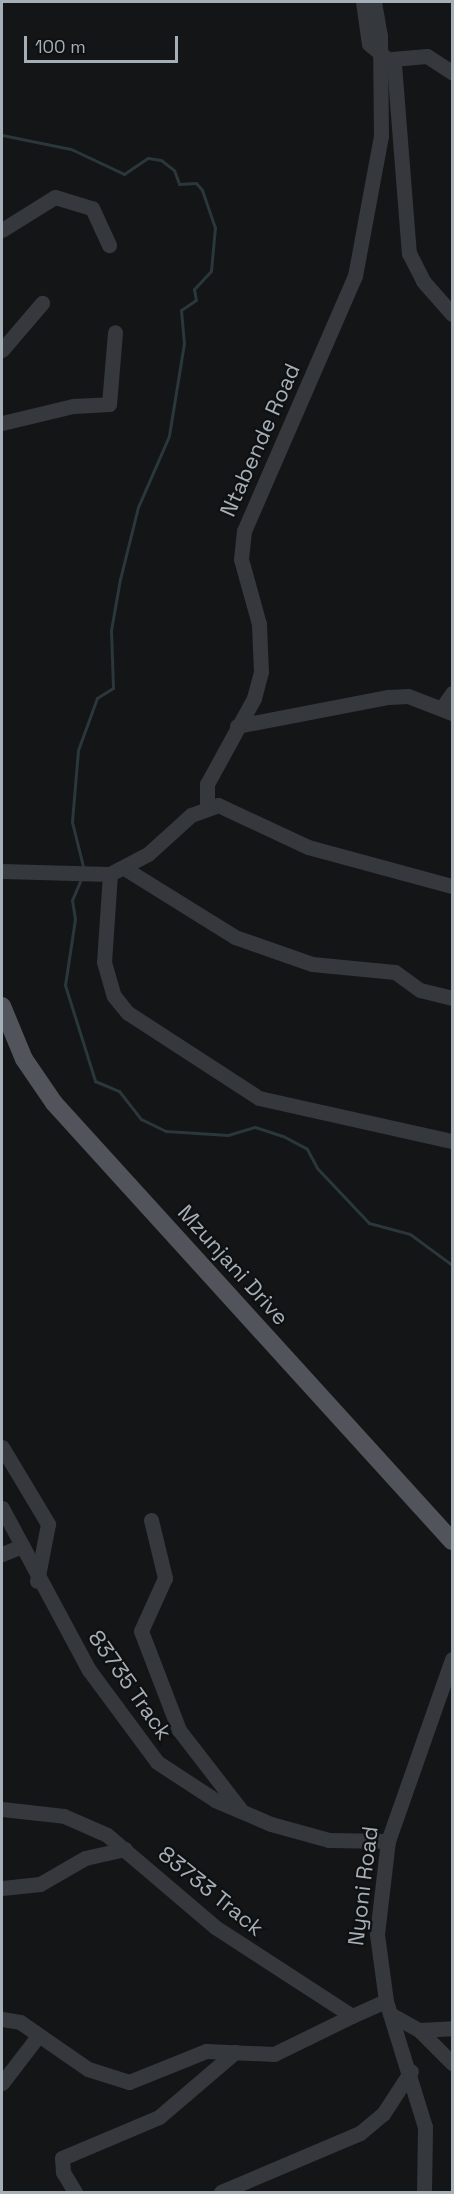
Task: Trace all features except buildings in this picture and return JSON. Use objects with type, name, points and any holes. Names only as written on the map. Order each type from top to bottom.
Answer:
[{"type":"main road","name":"Mzunjani Drive","points":[[2,1006],[24,1059],[54,1103],[453,1541]]},
{"type":"street","points":[[363,2],[369,44],[387,58],[427,57],[453,72]]},
{"type":"street","name":"Ntabende Road","points":[[207,805],[207,784],[237,726],[261,672],[259,624],[241,559],[244,531],[350,297],[381,136],[387,58],[374,2]]},
{"type":"street","points":[[387,58],[409,253],[423,281],[453,314]]},
{"type":"street","points":[[2,230],[55,197],[92,208],[109,245]]},
{"type":"street","points":[[2,350],[42,303]]},
{"type":"street","points":[[2,423],[73,406],[109,404],[115,332]]},
{"type":"street","points":[[237,726],[388,697],[408,696],[447,711],[453,693]]},
{"type":"street","points":[[111,872],[207,805],[229,807],[308,847],[453,886]]},
{"type":"street","points":[[2,871],[111,872],[235,937],[312,964],[395,972],[420,990],[453,998]]},
{"type":"street","points":[[111,872],[104,962],[114,996],[129,1013],[259,1098],[453,1141]]},
{"type":"street","points":[[2,1447],[48,1524],[37,1581]]},
{"type":"street","name":"83735 Track","points":[[2,1508],[37,1581],[141,1745],[189,1785],[244,1814],[313,1838],[388,1841]]},
{"type":"street","points":[[151,1520],[165,1578],[141,1631],[183,1738],[244,1814]]},
{"type":"street","points":[[2,1554],[22,1546]]},
{"type":"street","name":"Nyoni Road","points":[[424,2193],[428,2145],[411,2071],[388,2008],[376,1949],[388,1841],[451,1664]]},
{"type":"street","name":"83733 Track","points":[[2,1809],[64,1816],[125,1849],[215,1927],[352,2016]]},
{"type":"street","points":[[2,1888],[40,1884],[85,1858],[125,1849]]},
{"type":"street","points":[[2,2019],[20,2022],[38,2037],[93,2072],[129,2082],[206,2051],[274,2054],[352,2016],[388,2008],[419,2030],[453,2063]]},
{"type":"street","points":[[419,2030],[453,2028]]},
{"type":"street","points":[[2,2083],[38,2037]]},
{"type":"street","points":[[75,2193],[63,2172],[62,2158],[159,2117],[235,2052]]},
{"type":"street","points":[[221,2193],[360,2133],[383,2114],[411,2071]]},
{"type":"waterway","points":[[2,135],[71,149],[124,174],[148,158],[161,160],[174,170],[179,184],[196,183],[202,190],[215,227],[211,271],[194,289],[196,300],[181,310],[184,343],[169,436],[138,507],[120,579],[111,630],[113,688],[97,698],[78,750],[72,822],[84,870]]},
{"type":"waterway","points":[[81,879],[72,900],[75,919],[65,985],[95,1081],[119,1091],[141,1119],[166,1131],[228,1135],[255,1127],[283,1136],[307,1149],[317,1168],[369,1223],[410,1234],[452,1265]]}]
